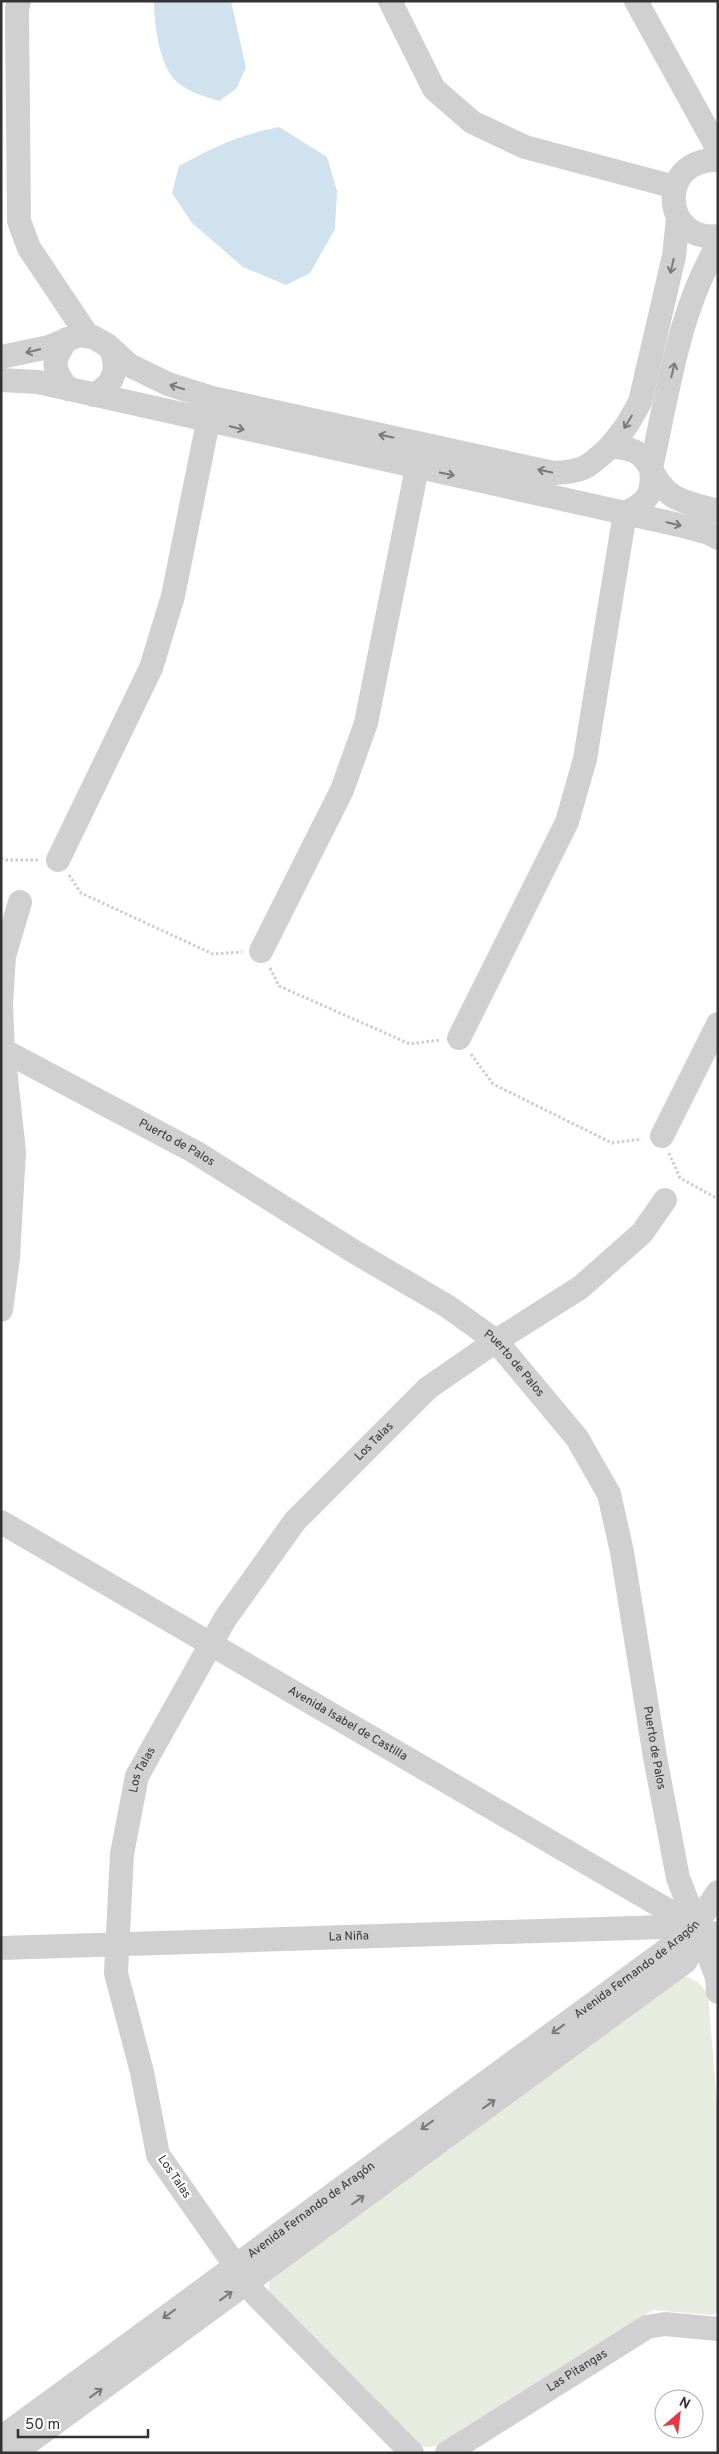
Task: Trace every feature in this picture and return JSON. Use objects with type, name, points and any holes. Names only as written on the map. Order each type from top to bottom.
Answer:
[{"type":"street","points":[[19,1],[17,10],[19,221],[29,248],[77,338]]},
{"type":"street","points":[[390,1],[434,90],[472,122],[524,147],[675,187]]},
{"type":"street","points":[[1,357],[49,347],[77,338],[93,337],[110,348],[129,365],[168,384],[212,398],[554,473],[577,472],[592,464],[610,447],[627,425],[640,402],[674,256],[678,218],[673,197],[675,187],[687,169],[707,160],[718,160],[716,144],[636,1]]},
{"type":"street","points":[[678,218],[686,228],[698,235],[718,236]]},
{"type":"street","points":[[625,513],[643,505],[649,494],[652,481],[651,468],[688,308],[704,269],[718,245]]},
{"type":"street","points":[[68,389],[54,365],[57,354],[77,338]]},
{"type":"street","points":[[94,395],[106,388],[113,379],[116,367],[110,348]]},
{"type":"street","points":[[1,380],[38,382],[625,513],[709,533],[718,538]]},
{"type":"street","points":[[58,860],[151,668],[173,596],[212,398]]},
{"type":"street","points":[[261,951],[342,790],[366,723],[419,468],[421,444]]},
{"type":"street","points":[[610,447],[628,447],[639,453],[660,482],[674,496],[718,511]]},
{"type":"street","points":[[584,468],[578,484],[580,495],[590,506]]},
{"type":"street","points":[[459,1038],[567,822],[584,759],[625,513]]},
{"type":"street","points":[[1,1310],[8,1258],[14,1151],[2,1050],[1,1004],[4,956],[20,902]]},
{"type":"street","points":[[662,1136],[718,1024]]},
{"type":"street","name":"Puerto de Palos","points":[[2,1050],[195,1152],[353,1251],[448,1306],[496,1341],[577,1438],[609,1494],[622,1552],[655,1757],[676,1869],[695,1926],[717,1977],[718,1992]]},
{"type":"street","name":"Los Talas","points":[[412,2453],[256,2295],[158,2155],[142,2072],[116,1973],[122,1854],[137,1776],[225,1619],[295,1522],[428,1388],[496,1341],[582,1287],[642,1233],[665,1200]]},
{"type":"street","name":"Avenida Isabel de Castilla","points":[[1,1522],[718,1940]]},
{"type":"street","name":"Avenida Fernando de Aragón","points":[[14,2453],[241,2273],[661,1954],[695,1926],[718,1892]]},
{"type":"street","name":"Avenida Isabel de Castilla","points":[[695,1926],[718,1936]]},
{"type":"street","name":"La Niña","points":[[1,1948],[695,1926]]},
{"type":"street","name":"Avenida Fernando de Aragón","points":[[1,2438],[241,2273]]},
{"type":"street","name":"Las Pitangas","points":[[447,2453],[647,2327],[665,2324],[718,2329]]},
{"type":"path","points":[[1,858],[5,860],[58,860],[81,892],[214,954],[261,951],[279,986],[410,1044],[459,1038],[493,1084],[612,1143],[662,1136],[680,1178],[718,1199]]},
{"type":"shaded area","points":[[681,1976],[697,1982],[708,1994],[718,2116],[718,2313],[711,2315],[653,2310],[437,2446],[425,2447],[411,2442],[269,2292],[269,2281],[274,2272]]},
{"type":"water","points":[[154,1],[231,1],[246,68],[236,89],[219,101],[190,90],[174,79],[161,53],[156,31]]},
{"type":"water","points":[[279,127],[327,157],[337,191],[335,229],[310,273],[286,285],[243,267],[192,223],[172,193],[179,166],[228,142]]}]
